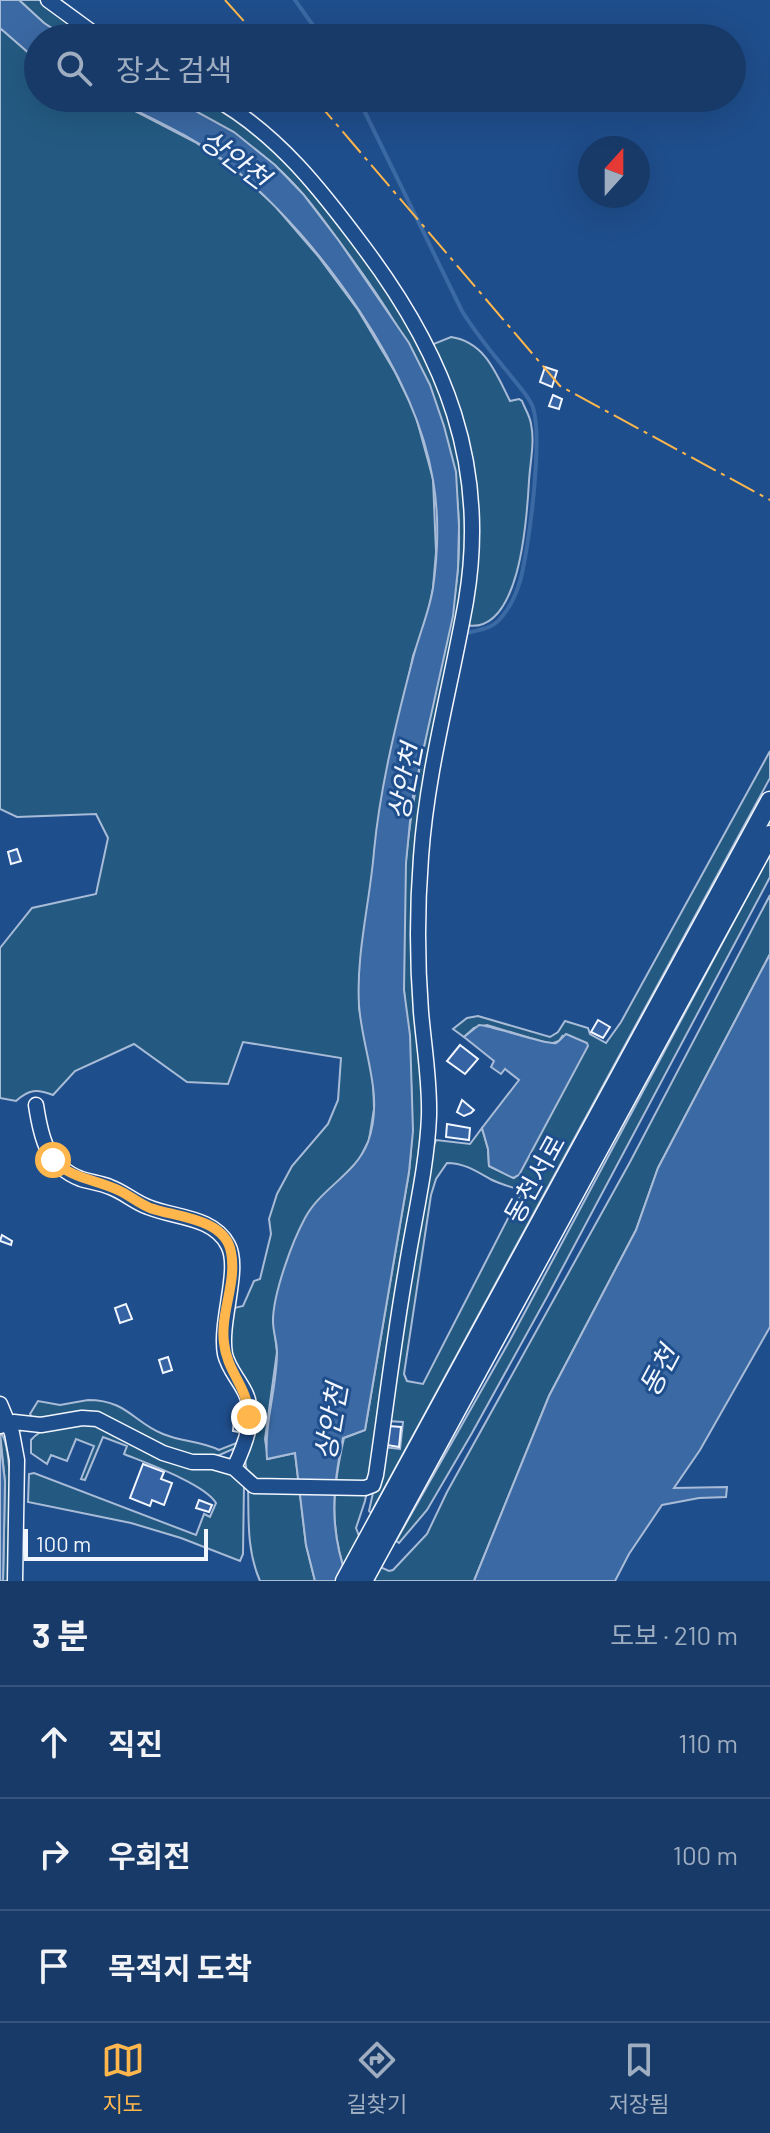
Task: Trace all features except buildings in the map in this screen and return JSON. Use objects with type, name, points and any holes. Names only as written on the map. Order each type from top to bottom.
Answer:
[{"type":"main road","name":"동천서로","points":[[345,1581],[770,801]]},
{"type":"main road","name":"동천서로","points":[[363,1581],[770,835]]},
{"type":"street","points":[[48,0],[81,24]]},
{"type":"street","points":[[3,1424],[97,1419],[163,1453],[192,1462],[213,1462],[234,1468],[248,1483],[258,1486],[365,1488],[373,1485],[376,1475],[397,1320],[427,1138],[429,1087],[418,949],[421,855],[429,787],[469,578],[471,538],[468,479],[464,450],[449,396],[426,344],[400,297],[308,175],[254,125],[235,112]]},
{"type":"street","points":[[36,1105],[47,1151],[61,1168],[82,1179],[115,1188],[144,1206],[206,1224],[227,1241],[231,1249],[231,1273],[223,1329],[225,1350],[230,1368],[248,1401],[247,1436],[234,1468]]},
{"type":"street","points":[[0,1404],[3,1424],[17,1460],[15,1581]]},
{"type":"shaded area","points":[[19,0],[43,0],[75,24],[44,23]]},
{"type":"shaded area","points":[[0,28],[24,49],[24,112],[137,112],[195,142],[235,169],[275,206],[318,256],[358,310],[395,372],[415,413],[433,479],[436,552],[433,588],[427,619],[413,656],[377,830],[359,1008],[373,1077],[374,1109],[369,1140],[359,1160],[342,1178],[273,1318],[277,1352],[265,1439],[268,1459],[295,1453],[306,1545],[315,1581],[260,1581],[252,1557],[249,1533],[245,1449],[251,1429],[228,1338],[234,1308],[243,1306],[254,1281],[260,1279],[271,1234],[269,1219],[277,1194],[292,1166],[328,1124],[338,1100],[341,1058],[243,1042],[228,1084],[187,1082],[134,1044],[75,1071],[53,1095],[33,1091],[16,1101],[0,1098],[0,948],[32,908],[96,894],[108,838],[96,814],[17,817],[0,809]]},
{"type":"shaded area","points":[[196,112],[230,112],[281,155],[388,285],[436,372],[464,478],[466,575],[424,803],[424,1122],[380,1425],[365,1501],[356,1528],[365,1551],[380,1567],[393,1570],[427,1534],[447,1492],[630,1162],[770,895],[770,954],[658,1168],[636,1230],[549,1396],[474,1581],[348,1581],[338,1544],[334,1510],[344,1438],[365,1430],[409,1172],[412,1104],[402,959],[405,874],[424,743],[457,581],[459,521],[455,478],[434,399],[417,362],[373,289],[321,217],[284,173],[224,128]]},
{"type":"shaded area","points":[[451,337],[473,345],[488,360],[510,401],[522,401],[532,431],[526,520],[517,570],[509,594],[498,612],[484,624],[465,625],[474,505],[431,345]]},
{"type":"shaded area","points":[[770,751],[770,778],[371,1513],[383,1447],[400,1449],[403,1422],[387,1421],[430,1154],[436,1140],[470,1144],[482,1128],[489,1166],[514,1178],[519,1174],[563,1035],[559,1041],[550,1044],[487,1025],[474,1028],[464,1037],[453,1029],[467,1018],[478,1016],[550,1037],[558,1032],[565,1021],[588,1028],[590,1034],[606,1043],[621,1022]],"holes":[[[447,1163],[522,1191],[423,1384],[407,1381],[404,1374],[431,1195],[436,1179]]]},
{"type":"shaded area","points":[[770,854],[770,877],[547,1297],[427,1510],[399,1543],[396,1541],[510,1340]]},
{"type":"shaded area","points":[[88,1400],[121,1408],[170,1437],[219,1450],[239,1442],[240,1446],[215,1457],[193,1459],[123,1427],[46,1422],[30,1414],[38,1401],[60,1405]]},
{"type":"shaded area","points":[[81,1420],[236,1475],[244,1484],[243,1554],[240,1561],[131,1523],[28,1502],[29,1474],[34,1473],[196,1535],[204,1514],[210,1517],[216,1503],[210,1496],[174,1475],[124,1454],[127,1446],[103,1437],[85,1480],[81,1479],[94,1446],[76,1439],[67,1461],[51,1455],[47,1464],[31,1453],[31,1440],[42,1431]]},
{"type":"shaded area","points":[[0,1432],[5,1442],[10,1479],[8,1581],[3,1581],[5,1482]]},
{"type":"water","points":[[0,0],[19,0],[46,24],[24,24],[24,49],[0,28]]},
{"type":"water","name":"상안천","points":[[138,112],[198,112],[234,132],[275,165],[303,194],[409,343],[430,385],[456,472],[459,526],[453,616],[412,801],[406,863],[404,990],[410,1035],[413,1131],[409,1172],[365,1430],[343,1438],[336,1475],[335,1527],[348,1581],[315,1581],[306,1545],[295,1453],[267,1459],[267,1432],[277,1348],[274,1310],[284,1268],[305,1218],[363,1153],[373,1125],[373,1090],[359,1005],[360,966],[384,780],[433,588],[437,534],[433,480],[423,438],[406,396],[385,353],[331,271],[269,200],[237,171],[208,149]]},
{"type":"water","name":"동천","points":[[770,954],[770,1327],[700,1450],[674,1488],[727,1487],[726,1497],[662,1505],[615,1581],[474,1581],[549,1396],[636,1230],[658,1168]]},
{"type":"water","points":[[479,1025],[551,1043],[556,1043],[566,1034],[588,1046],[519,1175],[513,1178],[489,1166],[482,1128],[519,1080],[505,1069],[501,1074],[491,1067],[494,1061],[464,1037]]},
{"type":"water","points":[[0,1439],[5,1482],[3,1581],[0,1581]]},
{"type":"waterway","points":[[295,0],[312,24]]},
{"type":"waterway","points":[[365,112],[462,311],[527,397],[535,419],[534,492],[518,586],[509,606],[496,622],[484,629],[466,633]]},
{"type":"power","points":[[225,0],[246,24]]},
{"type":"power","points":[[326,112],[560,386],[770,500]]},
{"type":"route","points":[[53,1160],[70,1174],[115,1188],[144,1206],[206,1224],[227,1241],[232,1257],[223,1329],[226,1359],[246,1393],[249,1417]]}]
